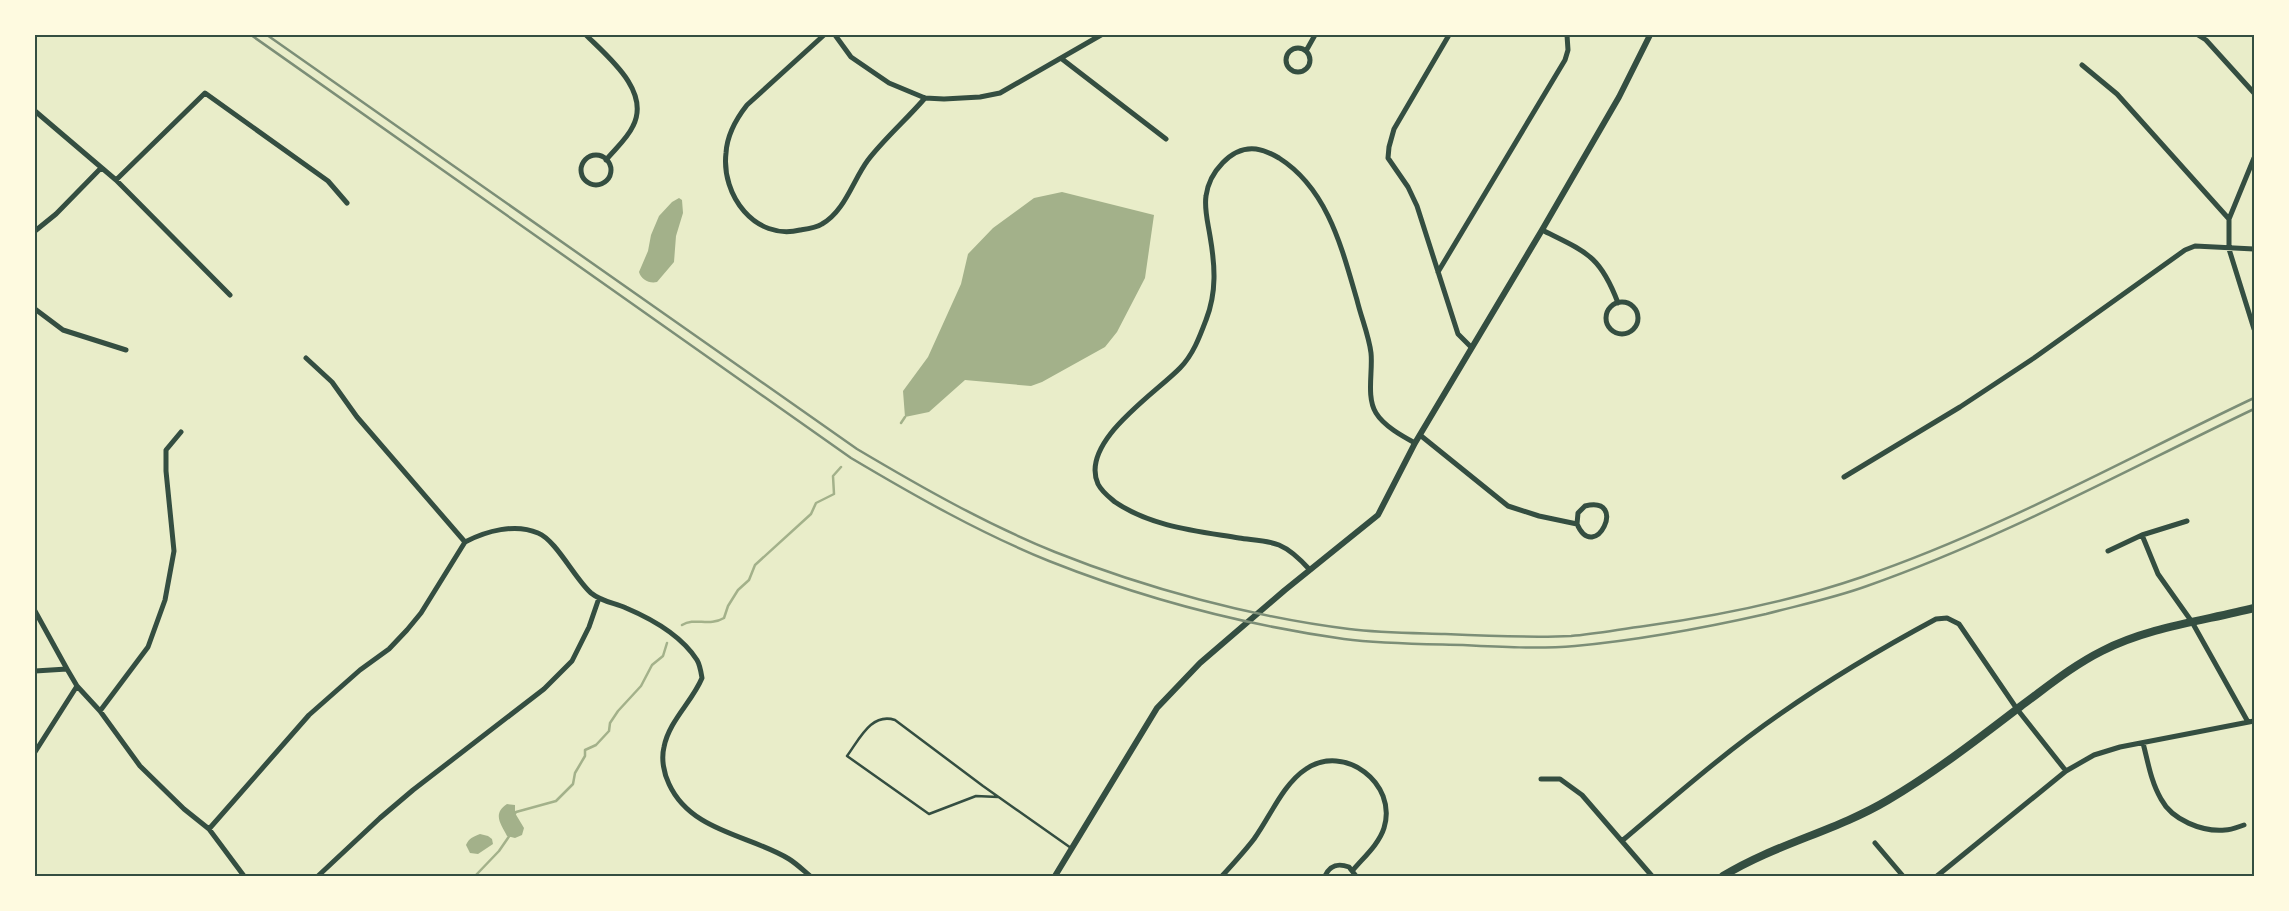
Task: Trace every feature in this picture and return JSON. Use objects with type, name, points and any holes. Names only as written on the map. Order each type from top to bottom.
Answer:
[{"type":"main road","points":[[1723,876],[1772,852],[1841,824],[1888,800],[2018,709],[2065,673],[2102,651],[2152,632],[2254,608]]},
{"type":"street","points":[[586,35],[618,67],[632,88],[636,103],[637,111],[634,125],[606,160]]},
{"type":"street","points":[[824,35],[748,105],[738,117],[731,131],[725,154],[731,188],[747,214],[758,225],[782,232],[794,232],[822,224],[839,208],[867,161],[925,98]]},
{"type":"street","points":[[835,35],[851,57],[889,83],[925,98],[962,99],[1000,92],[1062,59],[1101,35]]},
{"type":"street","points":[[1306,51],[1299,48],[1288,53],[1286,60],[1288,68],[1295,72],[1306,69],[1310,62],[1306,51],[1315,35]]},
{"type":"street","points":[[1449,35],[1394,129],[1388,158],[1408,187],[1417,206],[1458,334],[1471,347]]},
{"type":"street","points":[[1438,272],[1564,60],[1568,50],[1567,35]]},
{"type":"street","points":[[1055,876],[1157,708],[1200,663],[1284,590],[1378,515],[1420,435],[1619,97],[1650,35]]},
{"type":"street","points":[[2198,35],[2219,53],[2254,93]]},
{"type":"street","points":[[1062,59],[1166,139]]},
{"type":"street","points":[[2082,65],[2117,94],[2229,219]]},
{"type":"street","points":[[116,180],[205,93],[328,181],[347,203]]},
{"type":"street","points":[[35,111],[116,180],[230,295]]},
{"type":"street","points":[[1310,570],[1296,556],[1276,544],[1189,529],[1148,519],[1109,497],[1099,487],[1095,474],[1100,450],[1116,427],[1180,368],[1193,350],[1214,296],[1215,278],[1206,196],[1214,175],[1225,160],[1234,154],[1251,149],[1259,149],[1270,153],[1297,172],[1320,202],[1332,223],[1341,246],[1371,351],[1372,403],[1376,413],[1384,422],[1415,444]]},
{"type":"street","points":[[595,156],[606,160],[611,170],[606,181],[597,185],[586,182],[581,171],[585,160],[595,156]]},
{"type":"street","points":[[2254,158],[2229,219],[2228,249],[2254,329]]},
{"type":"street","points":[[35,231],[56,214],[101,168]]},
{"type":"street","points":[[1542,230],[1582,250],[1600,265],[1609,280],[1618,303]]},
{"type":"street","points":[[1844,477],[1960,407],[2034,358],[2185,250],[2195,246],[2254,249]]},
{"type":"street","points":[[1618,303],[1629,304],[1633,307],[1638,317],[1635,327],[1621,334],[1611,330],[1606,320],[1609,309],[1618,303]]},
{"type":"street","points":[[35,308],[63,330],[126,350]]},
{"type":"street","points":[[306,358],[332,382],[357,417],[465,542]]},
{"type":"street","points":[[100,711],[148,647],[164,600],[174,551],[166,471],[166,450],[181,432]]},
{"type":"street","points":[[1420,435],[1508,506],[1539,516],[1577,524],[1583,533],[1588,535],[1598,534],[1606,527],[1607,516],[1601,507],[1591,504],[1585,506],[1578,513],[1577,524]]},
{"type":"street","points":[[2108,551],[2142,535],[2187,521]]},
{"type":"street","points":[[209,829],[309,715],[360,670],[389,648],[407,630],[421,613],[465,542],[479,534],[525,528],[541,534],[591,593],[650,619],[681,640],[697,661],[702,678],[695,694],[669,731],[663,749],[664,774],[673,793],[688,810],[708,824],[789,859],[810,876]]},
{"type":"street","points":[[1937,876],[2066,772],[2094,755],[2143,743],[2251,722],[2192,622],[2158,574],[2142,535]]},
{"type":"street","points":[[318,876],[400,801],[551,682],[572,661],[589,627],[599,598]]},
{"type":"street","points":[[35,611],[77,686],[100,711],[140,766],[184,809],[209,829],[244,876]]},
{"type":"street","points":[[1623,840],[1779,714],[1876,651],[1936,619],[1947,618],[1959,624],[2018,709],[2066,772]]},
{"type":"street","points":[[35,671],[67,668]]},
{"type":"street","points":[[35,752],[77,686]]},
{"type":"street","points":[[2143,743],[2152,780],[2161,800],[2168,808],[2189,824],[2226,830],[2244,825]]},
{"type":"street","points":[[1222,876],[1254,839],[1290,785],[1305,769],[1322,760],[1338,760],[1355,765],[1372,776],[1382,793],[1385,826],[1380,839],[1353,870]]},
{"type":"street","points":[[1541,779],[1560,779],[1582,796],[1623,840],[1652,876]]},
{"type":"street","points":[[1875,843],[1903,876]]},
{"type":"street","points":[[1325,876],[1329,869],[1339,864],[1349,867],[1356,876]]},
{"type":"lane","points":[[998,797],[976,796],[929,814],[847,756],[869,726],[881,718],[895,720],[998,797],[1071,848]]},
{"type":"shaded area","points":[[1062,192],[1154,215],[1145,278],[1117,332],[1105,347],[1042,382],[1031,386],[965,380],[929,412],[905,417],[903,391],[928,357],[961,284],[968,254],[993,228],[1034,198]]},
{"type":"shaded area","points":[[679,198],[682,200],[683,213],[676,236],[674,262],[657,282],[648,282],[639,272],[648,251],[651,235],[659,216],[672,202]]},
{"type":"shaded area","points":[[507,804],[515,805],[515,813],[524,828],[522,835],[515,838],[507,836],[499,819],[502,808]]},
{"type":"shaded area","points":[[480,834],[492,839],[493,844],[478,854],[470,853],[466,845],[467,843],[471,838]]},
{"type":"waterway","points":[[901,423],[905,417]]},
{"type":"waterway","points":[[682,625],[692,622],[713,622],[724,618],[728,606],[738,590],[749,580],[755,565],[811,514],[816,503],[834,494],[833,476],[841,467]]},
{"type":"waterway","points":[[514,815],[516,812],[556,801],[573,784],[575,773],[585,756],[585,750],[596,745],[609,731],[610,723],[618,711],[641,686],[652,665],[663,656],[667,643]]},
{"type":"waterway","points":[[472,876],[476,875],[499,851],[510,835]]},
{"type":"railway","points":[[251,35],[851,458],[899,486],[948,513],[1049,561],[1120,587],[1194,609],[1269,626],[1359,641],[1561,647],[1648,637],[1766,614],[1855,590],[1966,547],[2063,503],[2254,409]]},
{"type":"railway","points":[[267,35],[857,449],[905,477],[954,504],[1029,541],[1089,565],[1199,600],[1312,624],[1397,633],[1556,637],[1672,622],[1755,607],[1836,586],[1912,559],[2060,493],[2254,398]]}]
